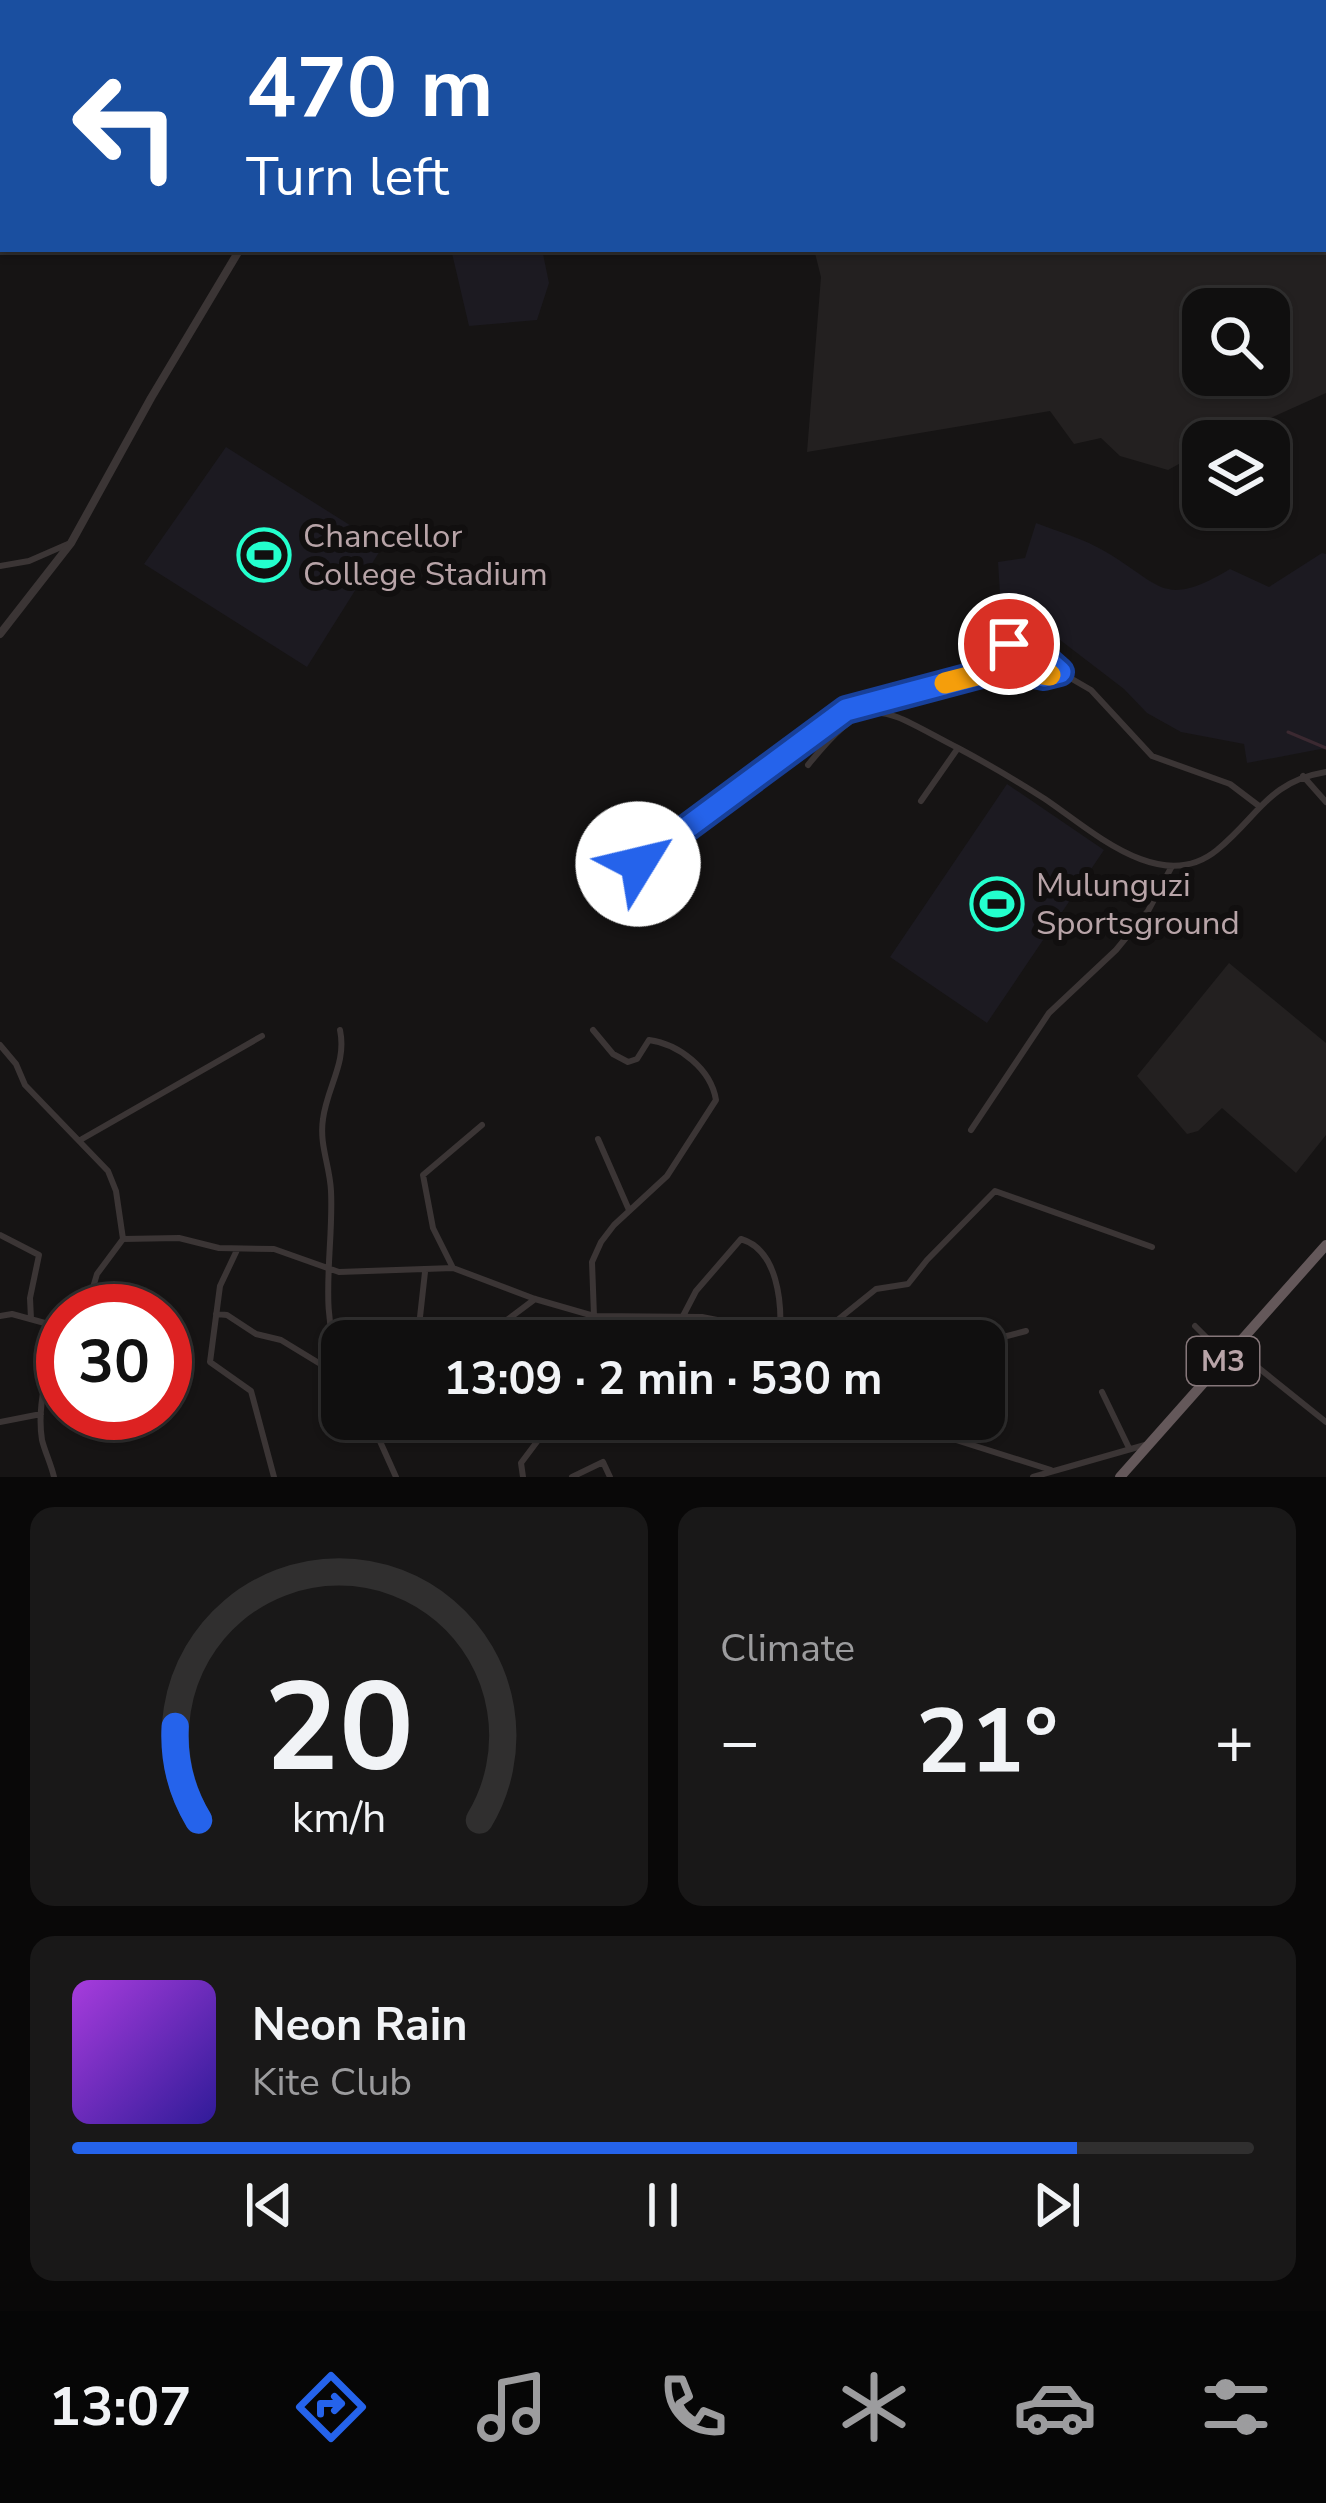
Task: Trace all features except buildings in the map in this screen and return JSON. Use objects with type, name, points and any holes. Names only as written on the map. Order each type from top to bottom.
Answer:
[{"type":"highway","name":"M3","points":[[1120,1477],[1326,1245]]},
{"type":"street","points":[[0,634],[71,543],[238,252]]},
{"type":"street","points":[[0,566],[29,561],[71,543]]},
{"type":"street","points":[[1009,644],[1042,656],[1091,690],[1152,755],[1230,784],[1259,806]]},
{"type":"street","points":[[638,864],[846,710],[1004,668],[1044,676],[1060,672]]},
{"type":"street","points":[[808,765],[845,723],[875,710],[890,713],[1008,775],[1119,850],[1172,866],[1212,854],[1286,783],[1326,772]]},
{"type":"street","points":[[921,801],[958,748]]},
{"type":"street","points":[[1303,776],[1326,802]]},
{"type":"street","points":[[971,1130],[1060,998],[1116,950],[1148,911],[1172,866]]},
{"type":"street","points":[[328,1320],[330,1182],[321,1138],[327,1096],[342,1059],[340,1030]]},
{"type":"street","points":[[592,1320],[592,1262],[601,1242],[679,1160],[712,1108],[714,1089],[695,1063],[668,1044],[650,1040],[637,1059],[628,1062],[613,1054],[593,1030]]},
{"type":"street","points":[[82,1139],[262,1036]]},
{"type":"street","points":[[0,1045],[28,1088],[82,1139],[114,1182],[123,1239],[94,1284]]},
{"type":"street","points":[[452,1268],[433,1228],[423,1175],[482,1125]]},
{"type":"street","points":[[598,1139],[628,1210]]},
{"type":"street","points":[[837,1320],[873,1291],[908,1283],[995,1191],[1152,1247]]},
{"type":"street","points":[[0,1235],[39,1255],[31,1319]]},
{"type":"street","points":[[123,1239],[179,1238],[237,1250],[286,1251],[330,1270],[452,1268],[594,1316],[713,1320]]},
{"type":"street","points":[[679,1320],[695,1291],[741,1239],[759,1249],[780,1292],[784,1320]]},
{"type":"street","points":[[237,1250],[220,1286],[210,1362],[250,1391],[274,1477]]},
{"type":"street","points":[[419,1320],[425,1272]]},
{"type":"street","points":[[507,1320],[535,1299]]},
{"type":"street","points":[[216,1314],[227,1315],[256,1334],[281,1340],[321,1364]]},
{"type":"street","points":[[0,1316],[36,1321]]},
{"type":"street","points":[[1195,1326],[1326,1422]]},
{"type":"street","points":[[1005,1336],[1025,1330]]},
{"type":"street","points":[[1102,1391],[1129,1448]]},
{"type":"street","points":[[0,1422],[36,1415]]},
{"type":"street","points":[[43,1440],[54,1477]]},
{"type":"street","points":[[380,1440],[397,1477]]},
{"type":"street","points":[[523,1477],[521,1463],[538,1440]]},
{"type":"street","points":[[957,1440],[1052,1470]]},
{"type":"street","points":[[1033,1477],[1149,1444]]},
{"type":"street","points":[[572,1477],[603,1462],[610,1477]]},
{"type":"shaded area","points":[[452,252],[543,252],[549,283],[537,320],[469,326]]},
{"type":"shaded area","points":[[815,252],[1326,252],[1326,393],[1266,420],[1182,420],[1182,462],[1168,470],[1120,456],[1101,438],[1074,444],[1050,411],[807,452],[821,277]]},
{"type":"shaded area","name":"Chancellor College Stadium","points":[[226,447],[383,546],[307,667],[144,564]]},
{"type":"shaded area","points":[[1036,523],[1089,543],[1152,582],[1176,590],[1230,569],[1269,587],[1326,554],[1326,748],[1247,763],[1244,744],[1181,732],[1147,713],[1124,689],[1000,594],[998,562],[1025,558]]},
{"type":"shaded area","name":"Mulunguzi Sportsground","points":[[1007,784],[1104,850],[987,1023],[890,957]]},
{"type":"shaded area","points":[[1229,963],[1326,1043],[1326,1135],[1296,1173],[1222,1108],[1198,1131],[1187,1134],[1137,1076]]},
{"type":"waterway","points":[[1288,732],[1326,748]]},
{"type":"slow traffic","points":[[945,683],[1004,668],[1050,675]]},
{"type":"place","name":"Chancellor College Stadium","points":[[264,555]]},
{"type":"place","name":"Mulunguzi Sportsground","points":[[997,904]]},
{"type":"route","points":[[638,864],[854,706],[1004,668],[1044,676],[1060,672],[1042,656],[1009,644]]}]
